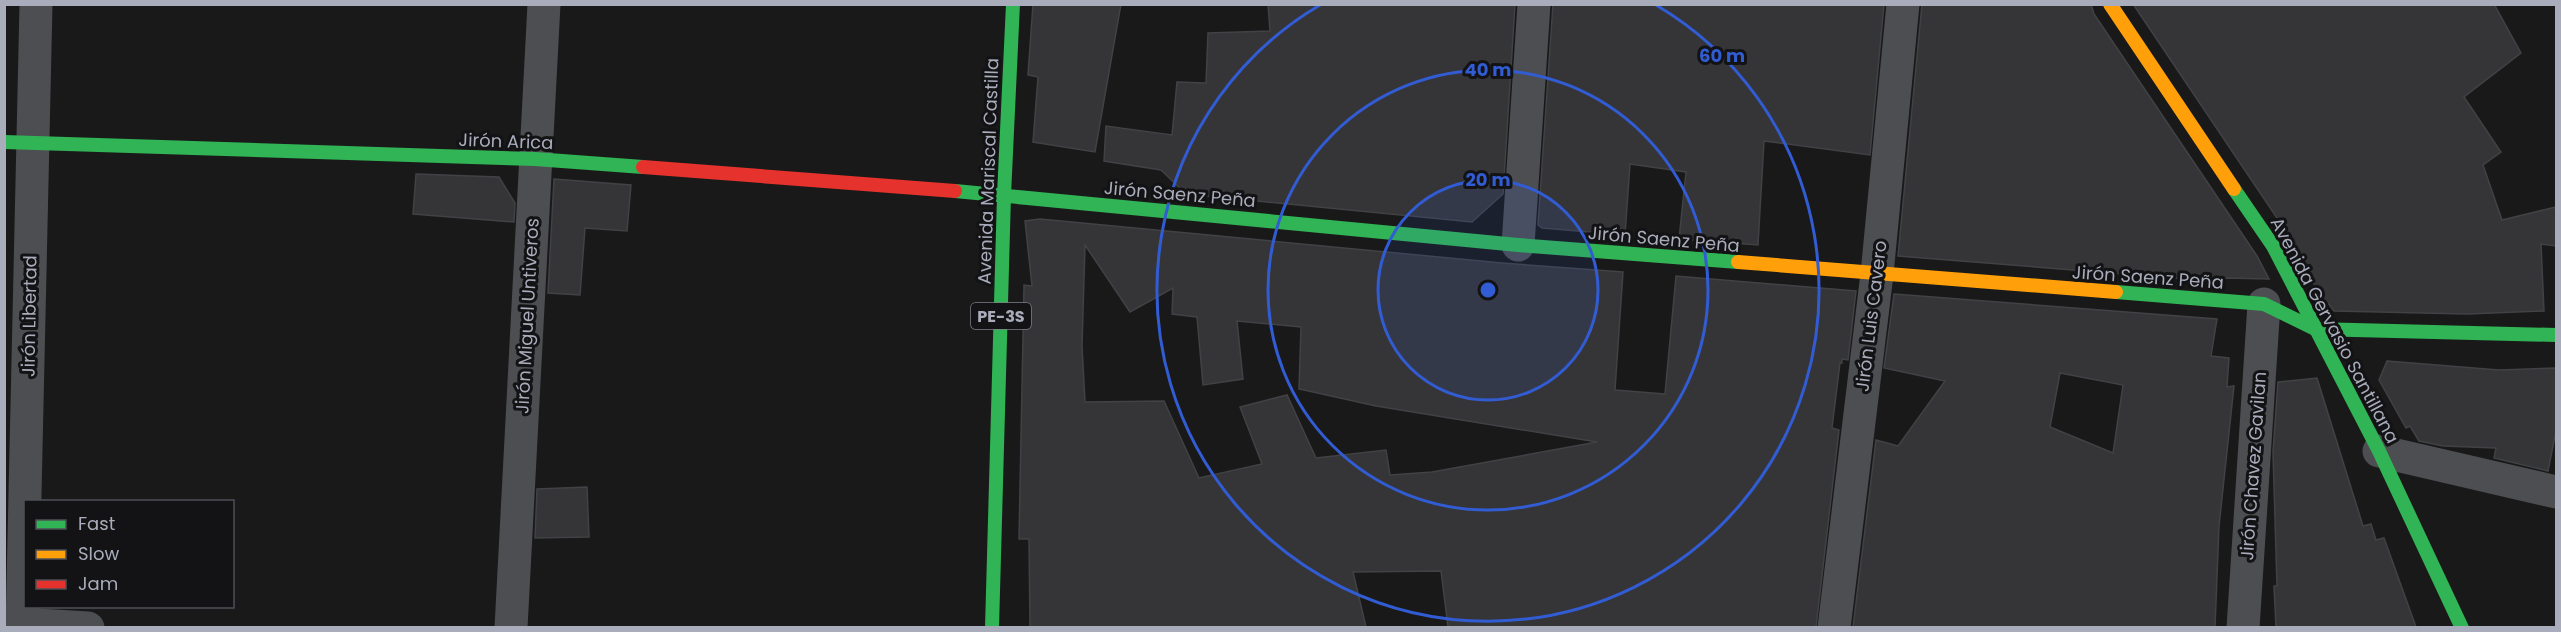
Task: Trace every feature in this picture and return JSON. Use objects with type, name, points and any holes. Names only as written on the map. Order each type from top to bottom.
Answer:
[{"type":"main road","name":"Avenida Mariscal Castilla","points":[[992,627],[1013,4]]},
{"type":"main road","name":"Avenida Gervasio Santillana","points":[[2110,4],[2273,246],[2379,451],[2462,627]]},
{"type":"main road","name":"Jirón Arica","points":[[18,143],[535,159],[1005,195]]},
{"type":"main road","name":"Jirón Saenz Peña","points":[[1005,195],[1518,245],[2264,304],[2315,329]]},
{"type":"main road","points":[[2315,329],[2556,334]]},
{"type":"street","name":"Jirón Libertad","points":[[16,624],[18,143],[36,4]]},
{"type":"street","name":"Jirón Miguel Untiveros","points":[[511,627],[544,4]]},
{"type":"street","points":[[1518,245],[1534,4]]},
{"type":"street","name":"Jirón Luis Cavero","points":[[1834,627],[1877,274],[1903,4]]},
{"type":"street","name":"Jirón Chavez Gavilan","points":[[2243,627],[2264,304]]},
{"type":"street","points":[[2379,451],[2556,492]]},
{"type":"street","points":[[16,624],[88,627]]},
{"type":"building","points":[[1033,4],[1121,4],[1095,152],[1033,142],[1038,77],[1028,75]]},
{"type":"building","points":[[1268,4],[1515,4],[1503,194],[1472,222],[1186,194],[1161,170],[1104,161],[1106,126],[1172,135],[1177,82],[1206,83],[1208,33],[1270,31]]},
{"type":"building","points":[[1553,4],[1884,4],[1870,155],[1764,141],[1758,245],[1679,239],[1686,172],[1630,164],[1625,235],[1542,228],[1538,225]]},
{"type":"building","points":[[1922,4],[2091,4],[2094,14],[2257,256],[2269,279],[2224,278],[2224,282],[1898,256]]},
{"type":"building","points":[[2133,4],[2494,4],[2521,53],[2464,97],[2501,152],[2483,165],[2502,220],[2556,207],[2556,246],[2541,244],[2544,311],[2467,314],[2334,311],[2315,286],[2289,236]]},
{"type":"building","points":[[416,174],[499,177],[515,203],[514,222],[413,214]]},
{"type":"building","points":[[554,179],[631,185],[627,231],[585,228],[580,295],[548,293]]},
{"type":"building","points":[[1040,219],[1502,263],[1623,272],[1615,390],[1665,394],[1676,276],[1856,291],[1848,360],[1842,359],[1840,363],[1832,428],[1839,430],[1816,627],[1448,627],[1441,571],[1353,572],[1366,627],[1030,627],[1029,539],[1019,539],[1024,285],[1032,286],[1025,221]],"holes":[[[1085,245],[1130,312],[1173,288],[1172,314],[1197,317],[1203,385],[1243,379],[1237,321],[1301,327],[1299,389],[1376,406],[1597,442],[1432,472],[1390,475],[1386,450],[1316,458],[1287,395],[1240,407],[1262,464],[1199,478],[1164,401],[1085,402],[1082,346]]]},
{"type":"building","points":[[1894,294],[2217,319],[2211,356],[2229,358],[2227,387],[2234,386],[2219,526],[2215,627],[1853,627],[1876,440],[1898,446],[1945,381],[1884,368]],"holes":[[[2060,373],[2123,385],[2113,453],[2050,427]]]},
{"type":"building","points":[[2387,361],[2499,370],[2556,368],[2556,431],[2548,471],[2494,458],[2496,448],[2443,446],[2419,441],[2410,426],[2406,428],[2379,380]]},
{"type":"building","points":[[2317,378],[2363,526],[2371,524],[2376,540],[2384,538],[2416,627],[2276,627],[2273,452],[2278,382]]},
{"type":"building","points":[[587,487],[589,537],[535,538],[537,489]]},
{"type":"traffic: fast","points":[[992,628],[1004,195],[1013,4]]},
{"type":"traffic: fast","points":[[4,142],[535,159],[643,167]]},
{"type":"traffic: fast","points":[[2234,189],[2273,246],[2379,451],[2462,628]]},
{"type":"traffic: fast","points":[[955,191],[1518,245],[1738,262]]},
{"type":"traffic: fast","points":[[2116,292],[2264,304],[2315,329],[2556,335]]},
{"type":"traffic: slow","points":[[2110,4],[2234,189]]},
{"type":"traffic: slow","points":[[1738,262],[2116,292]]},
{"type":"traffic: jam","points":[[643,167],[955,191]]}]
